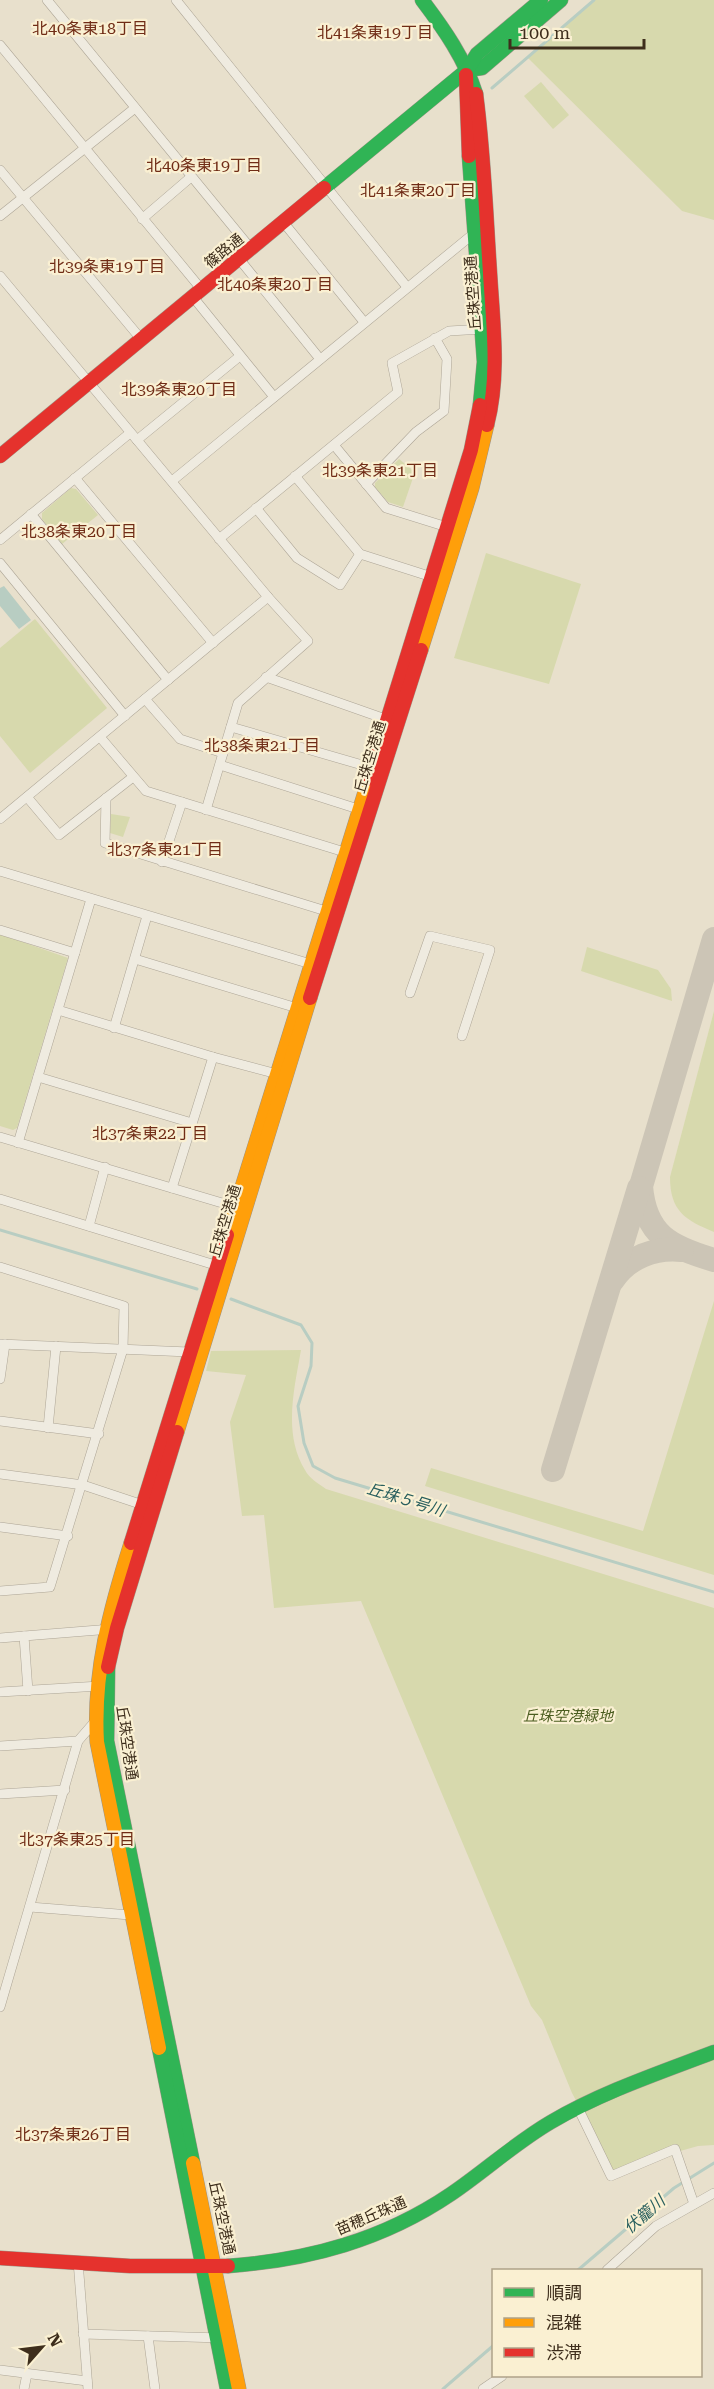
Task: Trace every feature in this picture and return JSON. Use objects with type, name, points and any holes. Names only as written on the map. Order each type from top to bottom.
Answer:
[{"type":"main road","name":"丘珠空港通","points":[[392,722],[471,450],[480,407],[484,362],[481,230],[482,141],[476,93],[467,70],[446,32],[422,0]]},
{"type":"main road","name":"篠路通","points":[[0,456],[240,260],[467,70],[477,54],[541,0]]},
{"type":"main road","name":"篠路通","points":[[467,70],[482,68],[561,0]]},
{"type":"main road","name":"丘珠空港通","points":[[239,2389],[200,2266],[130,1915],[97,1742],[100,1686],[111,1629],[315,965],[392,722],[475,480],[492,402],[495,363],[481,230]]},
{"type":"main road","name":"丘珠空港通","points":[[282,1075],[297,1008],[315,965],[326,911],[350,854],[358,809],[377,770]]},
{"type":"main road","name":"丘珠空港通","points":[[148,1506],[215,1265],[240,1208]]},
{"type":"main road","name":"丘珠空港通","points":[[100,1717],[110,1752],[215,2267],[227,2389]]},
{"type":"main road","name":"苗穂丘珠通","points":[[0,2258],[215,2267],[285,2261],[346,2247],[404,2223],[442,2200],[531,2134],[578,2108],[714,2052]]},
{"type":"street","points":[[47,0],[252,250]]},
{"type":"street","points":[[176,0],[407,287]]},
{"type":"street","points":[[0,45],[142,219],[240,356],[274,397]]},
{"type":"street","points":[[0,216],[135,108]]},
{"type":"street","points":[[0,170],[141,339]]},
{"type":"street","points":[[142,219],[191,177]]},
{"type":"street","points":[[284,223],[364,322]]},
{"type":"street","points":[[172,481],[407,287],[481,230]]},
{"type":"street","points":[[240,260],[320,359]]},
{"type":"street","points":[[0,276],[219,539],[308,641],[238,703],[206,810]]},
{"type":"street","points":[[219,539],[398,392],[392,363],[449,331],[483,329]]},
{"type":"street","points":[[366,484],[416,432],[444,411],[447,359],[435,338]]},
{"type":"street","points":[[0,540],[75,478],[240,356]]},
{"type":"street","points":[[334,445],[386,508],[447,527]]},
{"type":"street","points":[[295,476],[360,554],[432,578]]},
{"type":"street","points":[[75,478],[213,644]]},
{"type":"street","points":[[256,508],[297,558],[340,585],[360,554]]},
{"type":"street","points":[[31,514],[168,680]]},
{"type":"street","points":[[0,563],[125,716]]},
{"type":"street","points":[[0,819],[268,597]]},
{"type":"street","points":[[266,677],[392,722]]},
{"type":"street","points":[[145,699],[180,739],[223,753]]},
{"type":"street","points":[[231,727],[377,770]]},
{"type":"street","points":[[100,737],[146,792],[350,854]]},
{"type":"street","points":[[220,765],[358,809]]},
{"type":"street","points":[[27,797],[59,836],[133,777]]},
{"type":"street","points":[[106,798],[105,843],[326,911]]},
{"type":"street","points":[[162,862],[182,802]]},
{"type":"street","points":[[0,871],[315,965]]},
{"type":"street","points":[[18,1143],[91,899]]},
{"type":"street","points":[[114,1028],[147,916]]},
{"type":"street","points":[[0,930],[75,953]]},
{"type":"street","points":[[410,993],[430,936],[490,950],[462,1036]]},
{"type":"street","points":[[135,959],[297,1008]]},
{"type":"street","points":[[58,1010],[213,1057],[282,1075]]},
{"type":"street","points":[[172,1188],[213,1057]]},
{"type":"street","points":[[38,1077],[192,1123]]},
{"type":"street","points":[[0,1137],[240,1208]]},
{"type":"street","points":[[89,1226],[105,1167]]},
{"type":"street","points":[[0,1199],[215,1265]]},
{"type":"street","points":[[0,1267],[124,1306],[123,1349],[68,1536],[50,1587],[0,1591]]},
{"type":"street","points":[[0,1378],[2,1344],[189,1352]]},
{"type":"street","points":[[48,1428],[56,1346]]},
{"type":"street","points":[[0,1421],[99,1434]]},
{"type":"street","points":[[0,1474],[83,1485],[148,1506]]},
{"type":"street","points":[[0,1527],[68,1536]]},
{"type":"street","points":[[0,1638],[111,1629]]},
{"type":"street","points":[[24,1636],[27,1691]]},
{"type":"street","points":[[0,1692],[100,1686]]},
{"type":"street","points":[[0,2007],[78,1741],[100,1717]]},
{"type":"street","points":[[0,1746],[78,1741]]},
{"type":"street","points":[[0,1794],[65,1790]]},
{"type":"street","points":[[30,1907],[130,1915]]},
{"type":"street","points":[[578,2108],[611,2176],[675,2149],[694,2204]]},
{"type":"street","points":[[609,2269],[656,2226],[714,2193]]},
{"type":"street","points":[[0,2370],[87,2385],[78,2261]]},
{"type":"street","points":[[83,2334],[223,2338]]},
{"type":"street","points":[[148,2336],[155,2389]]},
{"type":"street","points":[[24,2389],[27,2374]]},
{"type":"street","points":[[483,2389],[501,2377]]},
{"type":"green space","points":[[594,0],[714,0],[714,220],[682,211],[527,57]]},
{"type":"green space","points":[[541,82],[569,115],[553,129],[524,96]]},
{"type":"green space","points":[[399,459],[415,472],[403,507],[388,502],[375,487],[375,483]]},
{"type":"green space","points":[[71,488],[76,489],[98,515],[62,544],[42,519],[42,513]]},
{"type":"green space","points":[[486,553],[581,584],[549,684],[454,658]]},
{"type":"green space","points":[[35,619],[107,708],[30,773],[0,736],[0,648]]},
{"type":"green space","points":[[111,814],[130,817],[123,837],[110,833]]},
{"type":"green space","points":[[0,934],[68,958],[17,1128],[13,1130],[0,1126]]},
{"type":"green space","points":[[587,947],[658,970],[671,989],[672,1001],[581,971]]},
{"type":"green space","points":[[714,1011],[714,1232],[681,1213],[673,1198],[670,1177]]},
{"type":"green space","points":[[714,1301],[714,1575],[425,1486],[431,1468],[643,1531]]},
{"type":"green space","name":"丘珠空港緑地","points":[[301,1350],[293,1396],[294,1442],[307,1473],[326,1489],[714,1608],[714,2145],[698,2146],[613,2170],[572,2093],[542,2020],[531,2006],[361,1601],[274,1608],[264,1515],[242,1516],[230,1422],[246,1375],[206,1371],[211,1351]]},
{"type":"shaded area","points":[[4,586],[31,620],[19,629],[0,606],[0,588]]},
{"type":"waterway","points":[[492,88],[594,0]]},
{"type":"waterway","name":"丘珠５号川","points":[[0,1230],[197,1289]]},
{"type":"waterway","name":"丘珠５号川","points":[[231,1299],[301,1325],[312,1343],[311,1366],[298,1406],[304,1443],[313,1466],[335,1478],[714,1592]]},
{"type":"waterway","name":"伏籠川","points":[[579,2269],[674,2188],[714,2163]]},
{"type":"waterway","name":"伏籠川","points":[[443,2389],[492,2347]]},
{"type":"taxiway","points":[[714,939],[641,1186],[643,1203],[654,1228],[673,1244],[714,1260]]},
{"type":"taxiway","points":[[553,1470],[639,1188]]},
{"type":"taxiway","points":[[612,1281],[626,1266],[643,1255],[662,1250],[682,1250]]},
{"type":"traffic: fast","points":[[422,0],[453,45],[476,94]]},
{"type":"traffic: fast","points":[[324,188],[467,70],[477,54],[541,0]]},
{"type":"traffic: fast","points":[[467,70],[482,68],[561,0]]},
{"type":"traffic: fast","points":[[469,156],[484,362],[480,405]]},
{"type":"traffic: fast","points":[[108,1667],[107,1741],[193,2163]]},
{"type":"traffic: fast","points":[[159,2048],[227,2389]]},
{"type":"traffic: fast","points":[[228,2266],[316,2253],[399,2224],[451,2194],[525,2139],[570,2111],[631,2084],[714,2052]]},
{"type":"traffic: slow","points":[[421,650],[472,488],[487,425]]},
{"type":"traffic: slow","points":[[227,1235],[369,779]]},
{"type":"traffic: slow","points":[[177,1432],[310,998]]},
{"type":"traffic: slow","points":[[131,1543],[116,1592],[100,1666],[96,1716],[97,1742],[159,2048]]},
{"type":"traffic: slow","points":[[193,2163],[239,2389]]},
{"type":"traffic: jam","points":[[466,75],[469,156]]},
{"type":"traffic: jam","points":[[476,94],[493,311],[494,368],[487,425]]},
{"type":"traffic: jam","points":[[0,456],[324,188]]},
{"type":"traffic: jam","points":[[369,779],[471,450],[480,405]]},
{"type":"traffic: jam","points":[[310,998],[421,650]]},
{"type":"traffic: jam","points":[[131,1543],[227,1235]]},
{"type":"traffic: jam","points":[[108,1667],[117,1628],[177,1432]]},
{"type":"traffic: jam","points":[[0,2258],[130,2266],[228,2266]]},
{"type":"district","name":"北40条東18丁目","points":[[90,28]]},
{"type":"district","name":"北41条東19丁目","points":[[375,32]]},
{"type":"district","name":"北40条東19丁目","points":[[204,165]]},
{"type":"district","name":"北41条東20丁目","points":[[418,190]]},
{"type":"district","name":"北39条東19丁目","points":[[107,266]]},
{"type":"district","name":"北40条東20丁目","points":[[275,284]]},
{"type":"district","name":"北39条東20丁目","points":[[179,389]]},
{"type":"district","name":"北39条東21丁目","points":[[380,470]]},
{"type":"district","name":"北38条東20丁目","points":[[79,531]]},
{"type":"district","name":"北38条東21丁目","points":[[262,745]]},
{"type":"district","name":"北37条東21丁目","points":[[165,849]]},
{"type":"district","name":"北37条東22丁目","points":[[150,1133]]},
{"type":"district","name":"北37条東25丁目","points":[[77,1839]]},
{"type":"district","name":"北37条東26丁目","points":[[73,2134]]}]
